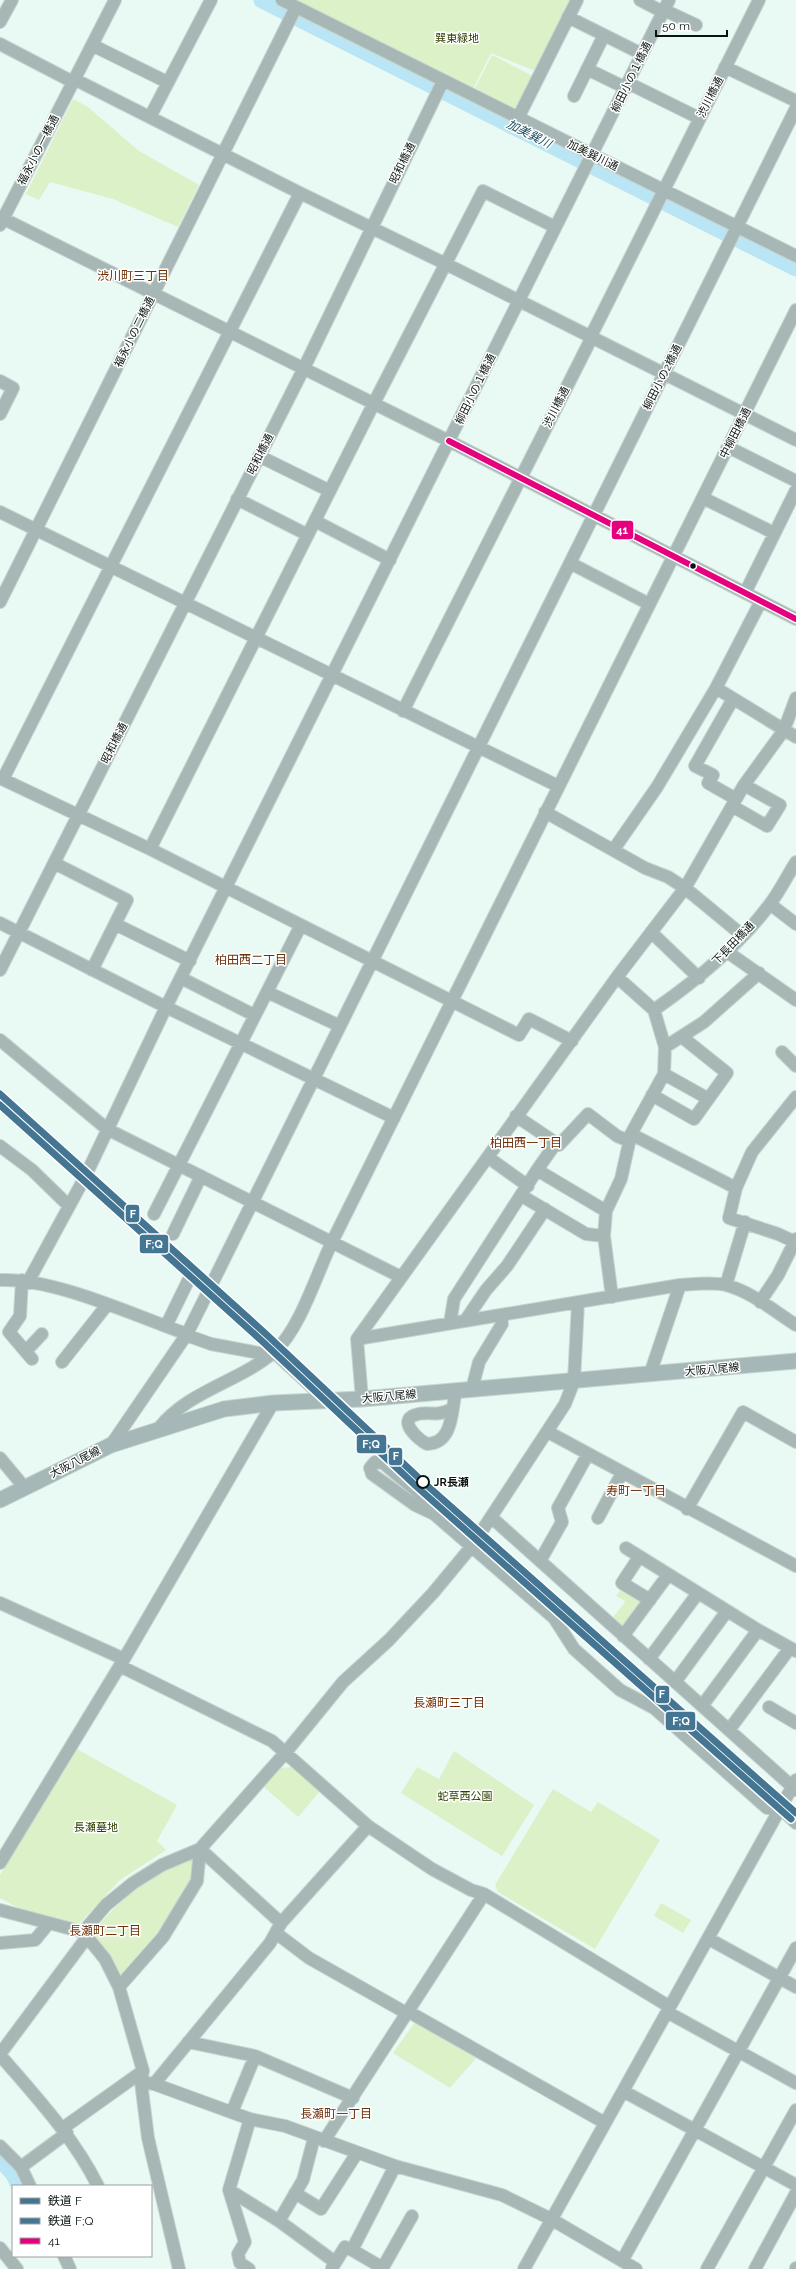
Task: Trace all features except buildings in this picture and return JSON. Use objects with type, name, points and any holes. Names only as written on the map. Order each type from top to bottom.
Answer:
[{"type":"main road","name":"大阪八尾線","points":[[0,1500],[111,1444],[224,1409],[273,1403],[362,1399],[796,1362]]},
{"type":"street","points":[[0,22],[12,0]]},
{"type":"street","name":"福永小の一橋通","points":[[1,221],[116,0]]},
{"type":"street","points":[[150,117],[211,0]]},
{"type":"street","name":"加美巽川通","points":[[282,0],[518,118],[589,160],[734,233],[796,256]]},
{"type":"street","points":[[518,118],[577,0]]},
{"type":"street","points":[[640,0],[666,7],[696,25]]},
{"type":"street","name":"渋川橋通","points":[[404,710],[588,343],[592,338],[759,0]]},
{"type":"street","name":"柳田小の１橋通","points":[[25,1281],[69,1206],[166,1008],[666,7]]},
{"type":"street","name":"福永小の二橋通","points":[[0,602],[296,8]]},
{"type":"street","points":[[568,17],[642,54]]},
{"type":"street","points":[[574,96],[604,35]]},
{"type":"street","points":[[0,44],[150,117],[300,193],[371,226],[796,440]]},
{"type":"street","points":[[92,45],[167,82]]},
{"type":"street","points":[[725,67],[796,102]]},
{"type":"street","points":[[587,69],[627,85],[700,118]]},
{"type":"street","name":"昭和橋通","points":[[0,970],[304,368],[371,226],[443,81]]},
{"type":"street","name":"柳田小の2橋通","points":[[111,1444],[186,1334],[796,108]]},
{"type":"street","points":[[150,849],[374,403],[483,191],[555,227]]},
{"type":"street","points":[[300,193],[2,779],[150,849],[519,1034],[529,1018],[572,1041]]},
{"type":"street","points":[[1,221],[154,293],[374,403],[594,514],[796,619]]},
{"type":"street","name":"中柳田橋通","points":[[160,1428],[170,1415],[187,1402],[272,1353],[290,1336],[332,1242],[796,310]]},
{"type":"street","points":[[0,382],[13,388],[0,414]]},
{"type":"street","points":[[728,447],[796,481]]},
{"type":"street","points":[[259,456],[330,491]]},
{"type":"street","points":[[745,593],[796,490]]},
{"type":"street","points":[[703,498],[774,534]]},
{"type":"street","points":[[237,499],[308,535]]},
{"type":"street","points":[[0,512],[558,786]]},
{"type":"street","points":[[315,521],[390,560]]},
{"type":"street","points":[[570,563],[649,604]]},
{"type":"street","points":[[614,849],[657,787],[716,688],[761,601]]},
{"type":"street","points":[[716,688],[796,737]]},
{"type":"street","points":[[362,1399],[357,1339],[489,1158],[516,1116],[572,1041],[617,977],[685,888],[744,785],[784,730],[796,698]]},
{"type":"street","points":[[733,699],[695,766],[712,775],[708,784],[767,826],[780,805],[744,785]]},
{"type":"street","points":[[545,812],[614,849],[645,868],[668,877],[685,888],[742,935]]},
{"type":"street","points":[[54,862],[127,900],[92,970]]},
{"type":"street","name":"下長田橋通","points":[[654,1010],[699,978],[742,935],[770,904],[796,862]]},
{"type":"street","points":[[770,904],[796,924]]},
{"type":"street","points":[[0,924],[166,1008],[394,1118]]},
{"type":"street","points":[[115,924],[190,961]]},
{"type":"street","points":[[154,1214],[178,1164],[301,925]]},
{"type":"street","points":[[651,932],[699,978]]},
{"type":"street","points":[[726,951],[795,997]]},
{"type":"street","points":[[665,1047],[682,1037],[714,1014],[759,973]]},
{"type":"street","points":[[612,1297],[604,1236],[606,1211],[621,1179],[630,1137],[664,1074],[665,1047],[654,1010],[617,977]]},
{"type":"street","points":[[182,978],[254,1015]]},
{"type":"street","points":[[267,992],[340,1026]]},
{"type":"street","points":[[652,1095],[694,1119],[707,1098],[726,1073],[682,1037]]},
{"type":"street","points":[[0,1040],[106,1129],[401,1277]]},
{"type":"street","points":[[782,1052],[796,1066]]},
{"type":"street","points":[[664,1074],[707,1098]]},
{"type":"street","points":[[760,1302],[778,1275],[795,1241],[729,1218],[736,1188],[752,1152],[796,1097]]},
{"type":"street","points":[[516,1116],[559,1145],[588,1114],[617,1136],[630,1137],[736,1188]]},
{"type":"street","points":[[450,1323],[454,1299],[556,1143]]},
{"type":"street","points":[[1,1151],[32,1170],[69,1206]]},
{"type":"street","points":[[489,1158],[545,1209],[586,1234],[604,1236]]},
{"type":"street","points":[[538,1170],[606,1211]]},
{"type":"street","points":[[173,1234],[201,1176]]},
{"type":"street","points":[[465,1321],[486,1290],[507,1266],[545,1209]]},
{"type":"street","points":[[726,1285],[744,1222]]},
{"type":"street","points":[[166,1326],[189,1279]]},
{"type":"street","points":[[0,1280],[25,1281],[54,1287],[166,1326],[211,1344],[272,1353],[326,1400]]},
{"type":"street","points":[[25,1281],[20,1316],[8,1332],[29,1355],[42,1334]]},
{"type":"street","points":[[357,1339],[680,1285],[726,1285],[760,1302],[796,1325]]},
{"type":"street","points":[[650,1374],[680,1285]]},
{"type":"street","points":[[98,2185],[84,2158],[65,2131],[0,2055],[106,1905],[133,1883],[162,1865],[200,1848],[286,1752],[343,1682],[389,1640],[433,1593],[472,1546],[565,1404],[574,1381],[578,1303]]},
{"type":"street","points":[[62,1362],[107,1305]]},
{"type":"street","points":[[472,1389],[479,1362],[502,1324],[501,1315]]},
{"type":"street","points":[[452,1409],[456,1391]]},
{"type":"street","points":[[187,1402],[195,1417]]},
{"type":"street","points":[[0,1863],[122,1663],[273,1403]]},
{"type":"street","points":[[687,1509],[743,1412],[796,1442]]},
{"type":"street","points":[[548,1432],[687,1509],[796,1566]]},
{"type":"street","points":[[540,1561],[562,1522],[558,1508],[588,1454]]},
{"type":"street","points":[[0,1458],[25,1488]]},
{"type":"street","points":[[434,1514],[414,1505],[372,1474],[370,1468],[375,1462],[383,1464],[420,1494],[434,1514],[554,1618],[574,1649],[620,1690],[654,1708],[767,1808],[781,1809],[796,1823]]},
{"type":"street","points":[[598,1518],[622,1473]]},
{"type":"street","points":[[491,1517],[729,1730],[795,1786],[524,2269]]},
{"type":"street","points":[[626,1548],[758,1630],[793,1649],[729,1730]]},
{"type":"street","points":[[639,1557],[622,1583],[650,1600]]},
{"type":"street","points":[[623,1636],[668,1575]]},
{"type":"street","points":[[649,1659],[698,1593]]},
{"type":"street","points":[[0,1603],[122,1663],[272,1742],[286,1752],[368,1826],[432,1869],[471,1890],[484,1894],[737,2052],[796,2083]]},
{"type":"street","points":[[675,1682],[727,1611]]},
{"type":"street","points":[[702,1706],[758,1630]]},
{"type":"street","points":[[769,1707],[796,1723]]},
{"type":"street","points":[[154,2084],[279,1928],[368,1826]]},
{"type":"street","points":[[200,1848],[309,1958],[605,2123]]},
{"type":"street","points":[[119,1987],[163,1938],[197,1881],[200,1848]]},
{"type":"street","points":[[279,2221],[303,2180],[319,2140],[353,2098],[484,1894]]},
{"type":"street","points":[[0,1910],[85,1934],[105,1959],[119,1987],[142,2076],[148,2138],[179,2269]]},
{"type":"street","points":[[0,1943],[35,1940],[49,1923]]},
{"type":"street","points":[[709,1939],[796,1987]]},
{"type":"street","points":[[622,2261],[796,1948]]},
{"type":"street","points":[[188,2042],[255,2056],[353,2098]]},
{"type":"street","points":[[232,2112],[255,2056]]},
{"type":"street","points":[[142,2076],[154,2084],[250,2119],[285,2126],[319,2140],[395,2166],[502,2195],[551,2219],[636,2269]]},
{"type":"street","points":[[21,2167],[65,2131],[142,2076]]},
{"type":"street","points":[[623,2091],[695,2128],[796,2185]]},
{"type":"street","points":[[707,2269],[796,2110]]},
{"type":"street","points":[[249,2269],[240,2263],[238,2254],[245,2242],[229,2190],[250,2119]]},
{"type":"street","points":[[0,2146],[21,2167],[30,2185]]},
{"type":"street","points":[[295,2193],[321,2209],[357,2153]]},
{"type":"street","points":[[352,2250],[395,2166]]},
{"type":"street","points":[[229,2190],[279,2221],[333,2266],[345,2247],[382,2269],[412,2216]]},
{"type":"street","points":[[755,2269],[796,2192]]},
{"type":"street","points":[[0,2248],[16,2269]]},
{"type":"street","points":[[64,2257],[70,2269]]},
{"type":"green space","name":"巽東緑地","points":[[296,0],[570,0],[535,71],[491,53],[473,89]]},
{"type":"green space","points":[[492,55],[533,76],[516,109],[475,88]]},
{"type":"green space","points":[[73,99],[88,107],[139,151],[199,185],[178,227],[113,199],[50,182],[39,200],[26,194]]},
{"type":"green space","points":[[622,1588],[642,1601],[625,1628],[613,1617],[625,1601],[616,1596]]},
{"type":"green space","name":"長瀬墓地","points":[[75,1748],[177,1805],[157,1841],[166,1850],[120,1880],[79,1924],[23,1910],[0,1898],[0,1875]]},
{"type":"green space","name":"蛇草西公園","points":[[454,1751],[534,1805],[502,1856],[401,1793],[417,1767],[439,1779]]},
{"type":"green space","points":[[292,1767],[320,1791],[298,1817],[264,1787],[281,1768]]},
{"type":"green space","points":[[553,1789],[591,1812],[598,1802],[660,1840],[595,1949],[498,1892],[495,1885]]},
{"type":"green space","points":[[191,1858],[195,1858],[195,1871],[172,1910],[156,1934],[120,1976],[114,1961],[95,1935],[96,1928],[128,1895],[150,1879]]},
{"type":"green space","points":[[661,1903],[691,1920],[683,1933],[654,1916]]},
{"type":"green space","points":[[416,2021],[478,2056],[450,2088],[393,2053]]},
{"type":"waterway","name":"加美巽川","points":[[262,0],[796,268]]},
{"type":"waterway","points":[[0,2159],[13,2173],[19,2185]]},
{"type":"rail line","name":"F","points":[[0,1094],[267,1335],[422,1481],[796,1813]]},
{"type":"rail line","name":"F;Q","points":[[0,1105],[262,1341],[417,1487],[791,1819]]},
{"type":"transit line","name":"41","points":[[449,441],[796,619]]},
{"type":"place","name":"JR長瀬","points":[[423,1482]]},
{"type":"district","name":"渋川町三丁目","points":[[133,276]]},
{"type":"district","name":"柏田西二丁目","points":[[251,960]]},
{"type":"district","name":"柏田西一丁目","points":[[526,1143]]},
{"type":"district","name":"寿町一丁目","points":[[636,1491]]},
{"type":"district","name":"長瀬町三丁目","points":[[449,1703]]},
{"type":"district","name":"長瀬町二丁目","points":[[105,1931]]},
{"type":"district","name":"長瀬町一丁目","points":[[336,2114]]}]
